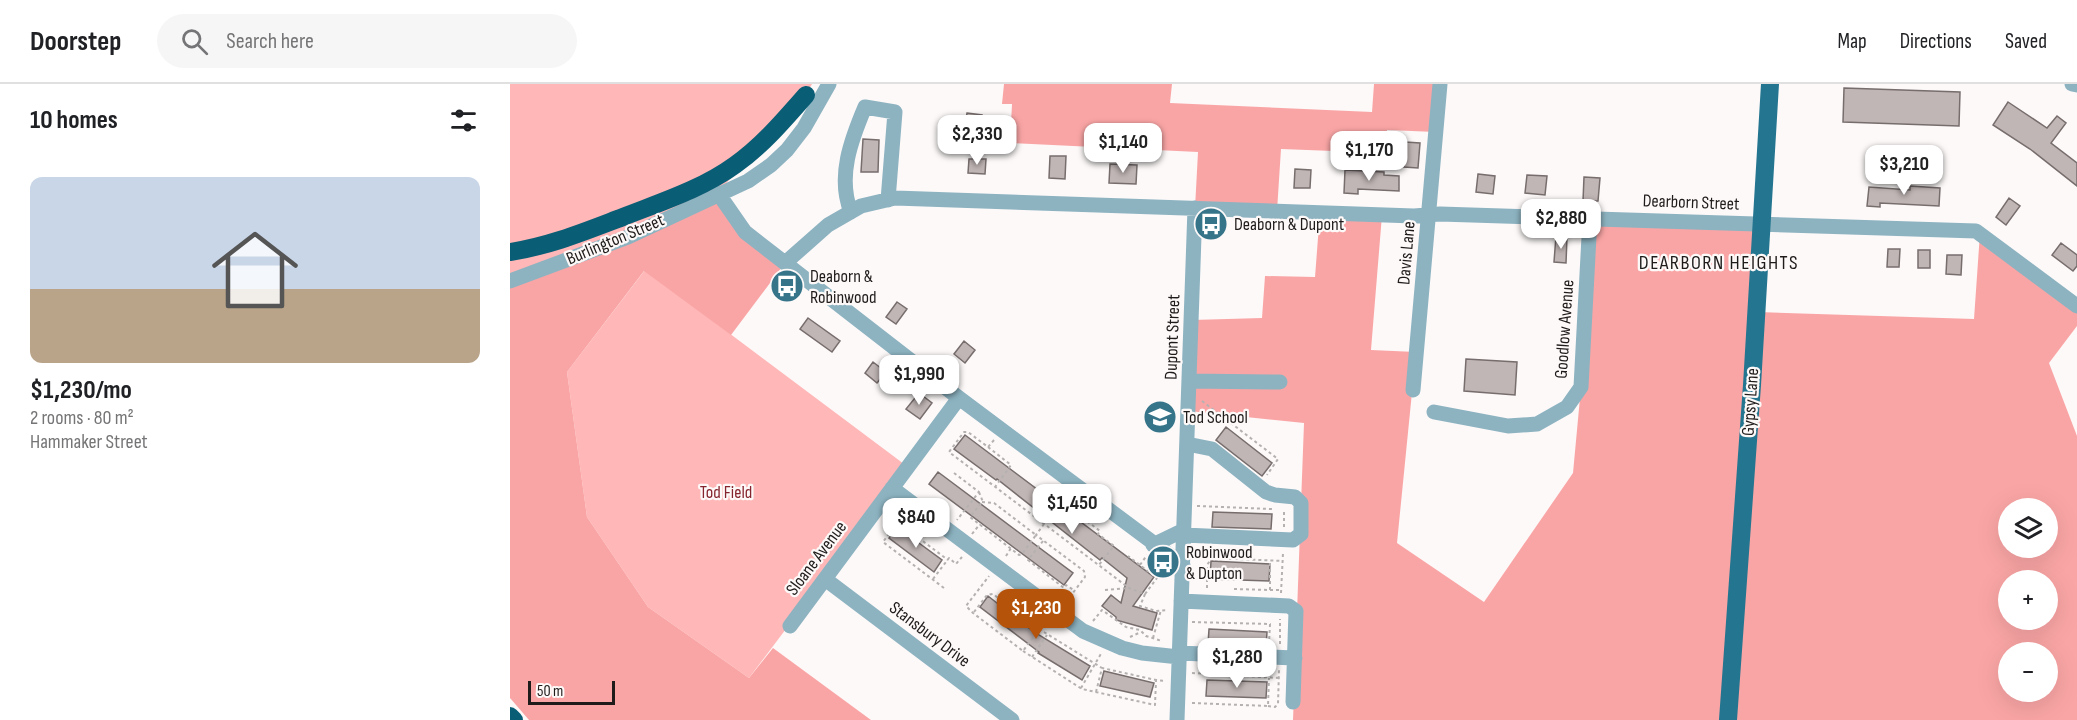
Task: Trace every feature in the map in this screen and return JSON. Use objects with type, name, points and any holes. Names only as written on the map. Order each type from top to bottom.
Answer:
[{"type":"highway","points":[[510,252],[547,245],[712,180],[754,150],[783,122],[809,89]]},
{"type":"highway","points":[[510,716],[514,720]]},
{"type":"main road","name":"Gypsy Lane","points":[[1728,720],[1770,84]]},
{"type":"street","name":"Burlington Street","points":[[510,281],[628,237],[718,193],[736,188],[748,181],[787,150],[804,128],[829,84]]},
{"type":"street","name":"Davis Lane","points":[[1413,390],[1440,84]]},
{"type":"street","points":[[2072,84],[2077,85]]},
{"type":"street","name":"Burlington Street","points":[[718,193],[730,179],[758,158],[776,140],[792,119],[809,89]]},
{"type":"street","points":[[851,212],[846,195],[847,160],[852,137],[865,107],[895,112],[888,200]]},
{"type":"street","points":[[718,193],[745,232],[959,398],[1183,565]]},
{"type":"street","name":"Dearborn Street","points":[[785,262],[828,225],[861,206],[895,198],[1976,231],[2077,306]]},
{"type":"street","name":"Dupont Street","points":[[1177,720],[1176,666],[1178,611],[1183,565],[1195,208]]},
{"type":"street","name":"Goodlow Avenue","points":[[1434,412],[1508,426],[1537,424],[1567,407],[1581,387],[1590,218]]},
{"type":"street","points":[[1190,381],[1280,382]]},
{"type":"street","name":"Sloane Avenue","points":[[790,626],[959,398]]},
{"type":"street","points":[[1154,544],[1184,532],[1283,540],[1293,540],[1301,534],[1301,503],[1295,497],[1266,492],[1212,449],[1187,444]]},
{"type":"street","points":[[892,488],[1051,617],[1122,648],[1176,666],[1281,656]]},
{"type":"street","name":"Stansbury Drive","points":[[825,579],[1012,720]]},
{"type":"street","points":[[1178,611],[1281,606],[1289,606],[1296,611],[1281,656],[1293,702]]},
{"type":"path","points":[[1202,401],[1278,459],[1262,481]]},
{"type":"path","points":[[995,487],[1011,465],[968,432],[964,432],[949,452],[1098,566],[1129,588],[1145,594]]},
{"type":"path","points":[[988,447],[993,441]]},
{"type":"path","points":[[954,473],[978,492],[983,502],[994,503],[1084,572],[1085,577],[1075,591],[1039,629],[1023,651]]},
{"type":"path","points":[[948,532],[978,492]]},
{"type":"path","points":[[983,502],[970,517],[1019,555],[1044,524]]},
{"type":"path","points":[[1185,505],[1274,508]]},
{"type":"path","points":[[1068,507],[1100,531],[1098,534],[1114,546],[1098,566]]},
{"type":"path","points":[[1178,702],[1275,707],[1278,704],[1284,509]]},
{"type":"path","points":[[944,588],[883,542],[897,524],[900,524],[948,560],[949,558],[956,564],[961,558]]},
{"type":"path","points":[[1043,540],[1028,560],[1064,588],[1066,585],[1075,591]]},
{"type":"path","points":[[1128,556],[1157,578],[1145,594],[1140,606],[1156,611],[1178,611],[1280,626]]},
{"type":"path","points":[[1207,588],[1207,565],[1212,558],[1282,561]]},
{"type":"path","points":[[933,579],[948,560]]},
{"type":"path","points":[[1270,560],[1270,590]]},
{"type":"path","points":[[988,577],[966,606],[1023,651],[1081,688],[1155,705],[1156,680]]},
{"type":"path","points":[[1105,590],[1129,588]]},
{"type":"path","points":[[1228,589],[1281,590]]},
{"type":"path","points":[[974,612],[987,595],[993,594],[1047,635],[1102,668],[1156,680],[1176,666],[1238,676],[1279,678]]},
{"type":"path","points":[[1015,610],[1021,602]]},
{"type":"path","points":[[1092,622],[1102,610],[1116,621],[1167,642]]},
{"type":"path","points":[[1153,638],[1161,610]]},
{"type":"path","points":[[1270,624],[1281,656]]},
{"type":"path","points":[[1128,638],[1142,632]]},
{"type":"path","points":[[1032,657],[1047,635]]},
{"type":"path","points":[[1081,688],[1101,654]]},
{"type":"path","points":[[1238,667],[1238,676]]},
{"type":"path","points":[[1096,692],[1102,668]]},
{"type":"path","points":[[1268,706],[1269,678]]},
{"type":"green space","points":[[510,84],[812,84],[758,158],[730,179],[718,193],[510,281]]},
{"type":"green space","name":"Tod Field","points":[[645,270],[908,467],[749,678],[648,607],[587,517],[567,372]]},
{"type":"shaded area","points":[[1004,84],[1172,84],[1170,103],[1372,112],[1374,84],[1440,84],[1436,132],[1387,130],[1385,153],[1281,149],[1277,211],[1195,208],[1198,152],[1010,143],[1012,104],[1002,104]]},
{"type":"shaded area","points":[[718,193],[785,263],[731,335],[644,271],[567,372],[587,517],[648,607],[749,678],[773,648],[871,720],[529,720],[510,698],[510,281]]},
{"type":"shaded area","points":[[1320,212],[1382,215],[1371,350],[1416,352],[1397,543],[1484,602],[1573,473],[1581,387],[1590,218],[1762,224],[1757,312],[1974,319],[1980,233],[2077,306],[2077,326],[2049,363],[2077,436],[2077,720],[1293,720],[1304,423],[1189,411],[1192,320],[1262,318],[1265,276],[1315,277]]},
{"type":"building","points":[[1844,88],[1960,92],[1959,126],[1843,122]]},
{"type":"building","points":[[2008,102],[2047,128],[2057,116],[2066,123],[2051,143],[2077,163],[2077,186],[2030,149],[1993,125]]},
{"type":"building","points":[[967,113],[982,115],[980,129],[965,127]]},
{"type":"building","points":[[863,139],[879,140],[878,172],[861,172]]},
{"type":"building","points":[[1405,142],[1420,143],[1418,168],[1404,167]]},
{"type":"building","points":[[1050,156],[1066,156],[1065,179],[1049,178]]},
{"type":"building","points":[[969,159],[986,159],[985,174],[968,173]]},
{"type":"building","points":[[1110,164],[1137,165],[1136,184],[1109,183]]},
{"type":"building","points":[[1295,169],[1311,170],[1310,188],[1294,188]]},
{"type":"building","points":[[1345,170],[1384,172],[1384,175],[1399,176],[1399,191],[1358,189],[1358,194],[1344,193]]},
{"type":"building","points":[[1478,174],[1495,176],[1493,194],[1476,192]]},
{"type":"building","points":[[1527,175],[1547,176],[1545,195],[1525,193]]},
{"type":"building","points":[[1584,177],[1600,178],[1598,201],[1583,201]]},
{"type":"building","points":[[1910,186],[1940,188],[1939,206],[1880,203],[1880,207],[1867,206],[1869,187],[1910,190]]},
{"type":"building","points":[[2009,198],[2020,206],[2006,225],[1996,217]]},
{"type":"building","points":[[1556,236],[1567,237],[1566,263],[1554,262]]},
{"type":"building","points":[[2061,243],[2077,255],[2077,266],[2073,271],[2052,255]]},
{"type":"building","points":[[1888,249],[1900,249],[1899,267],[1887,267]]},
{"type":"building","points":[[1918,250],[1930,250],[1930,268],[1918,268]]},
{"type":"building","points":[[1947,255],[1962,255],[1961,275],[1946,274]]},
{"type":"building","points":[[897,302],[907,309],[896,324],[886,317]]},
{"type":"building","points":[[808,318],[840,341],[832,352],[800,329]]},
{"type":"building","points":[[964,341],[975,350],[965,363],[954,354]]},
{"type":"building","points":[[1466,359],[1517,362],[1515,395],[1464,391]]},
{"type":"building","points":[[873,362],[886,372],[877,383],[865,373]]},
{"type":"building","points":[[919,393],[932,403],[920,419],[906,409]]},
{"type":"building","points":[[1226,427],[1272,463],[1262,476],[1216,440]]},
{"type":"building","points":[[965,435],[1154,577],[1133,606],[1157,613],[1152,630],[1116,620],[1116,617],[1102,606],[1111,595],[1121,603],[1127,578],[954,449]]},
{"type":"building","points":[[938,472],[1073,573],[1064,585],[929,484]]},
{"type":"building","points":[[1213,512],[1272,514],[1271,529],[1212,527]]},
{"type":"building","points":[[897,527],[942,560],[934,572],[889,538]]},
{"type":"building","points":[[1211,561],[1270,564],[1269,581],[1210,579]]},
{"type":"building","points":[[988,596],[1034,632],[1090,666],[1082,680],[1038,653],[980,607]]},
{"type":"building","points":[[1209,629],[1267,632],[1266,647],[1208,644]]},
{"type":"building","points":[[1104,671],[1154,683],[1150,697],[1100,686]]},
{"type":"building","points":[[1207,680],[1267,682],[1266,698],[1206,696]]},
{"type":"place","name":"Deaborn & Dupont","points":[[1211,224]]},
{"type":"place","name":"Deaborn & Robinwood","points":[[787,286]]},
{"type":"place","name":"Tod School","points":[[1160,417]]},
{"type":"place","name":"Robinwood & Dupton","points":[[1163,562]]},
{"type":"district","name":"DEARBORN HEIGHTS","points":[[1719,262]]}]
